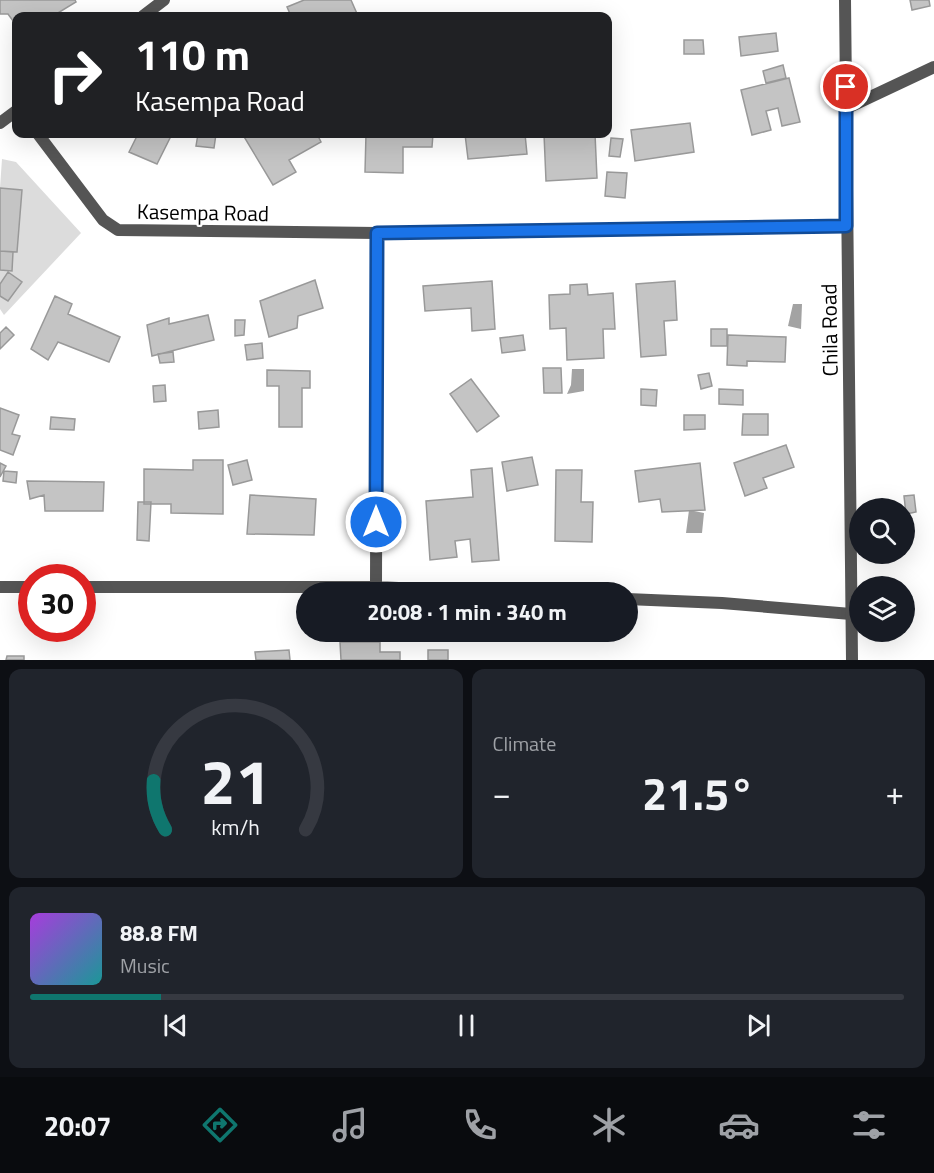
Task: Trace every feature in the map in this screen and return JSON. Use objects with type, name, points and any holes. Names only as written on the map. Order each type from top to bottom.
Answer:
[{"type":"street","points":[[148,12],[164,0]]},
{"type":"street","name":"Chila Road","points":[[845,0],[851,576]]},
{"type":"street","points":[[847,108],[934,67]]},
{"type":"street","name":"Kasempa Road","points":[[41,138],[103,220],[118,230],[377,233],[846,226]]},
{"type":"street","points":[[376,582],[377,233]]},
{"type":"street","points":[[0,587],[18,587]]},
{"type":"street","points":[[96,587],[296,587]]},
{"type":"street","points":[[638,599],[722,603],[849,614]]},
{"type":"street","name":"Chila Road","points":[[852,642],[852,660]]},
{"type":"shaded area","points":[[2,159],[16,162],[81,233],[4,315],[0,309],[0,270],[12,270],[13,252],[17,251],[22,190],[0,188]]},
{"type":"shaded area","points":[[793,304],[802,304],[801,329],[788,326]]},
{"type":"shaded area","points":[[572,369],[584,369],[584,391],[567,394],[571,385]]},
{"type":"shaded area","points":[[689,510],[704,513],[702,533],[686,533]]},
{"type":"building","points":[[0,0],[75,0],[76,2],[60,12],[12,12],[12,20],[8,14],[0,14]]},
{"type":"building","points":[[304,0],[351,0],[356,12],[289,12],[287,7]]},
{"type":"building","points":[[910,0],[929,0],[930,6],[912,10]]},
{"type":"building","points":[[776,33],[778,51],[741,56],[739,37]]},
{"type":"building","points":[[684,40],[703,40],[704,54],[684,54]]},
{"type":"building","points":[[783,65],[786,78],[766,83],[763,71]]},
{"type":"building","points":[[789,78],[800,122],[782,126],[778,108],[766,111],[771,130],[752,135],[741,90]]},
{"type":"building","points":[[690,123],[694,152],[635,161],[631,130]]},
{"type":"building","points":[[136,138],[170,138],[157,164],[129,152]]},
{"type":"building","points":[[197,138],[215,138],[214,148],[196,146]]},
{"type":"building","points":[[245,138],[319,138],[321,142],[289,160],[296,172],[273,185]]},
{"type":"building","points":[[366,138],[433,138],[432,147],[403,147],[403,173],[365,172]]},
{"type":"building","points":[[465,138],[525,138],[527,154],[468,159]]},
{"type":"building","points":[[544,138],[595,138],[597,178],[546,181]]},
{"type":"building","points":[[611,138],[623,139],[620,157],[609,156]]},
{"type":"building","points":[[607,172],[627,173],[625,198],[605,196]]},
{"type":"building","points":[[0,188],[22,190],[17,252],[0,251]]},
{"type":"building","points":[[0,251],[13,252],[12,271],[0,270]]},
{"type":"building","points":[[8,272],[22,282],[8,301],[0,296],[0,284]]},
{"type":"building","points":[[315,280],[323,308],[298,316],[297,328],[269,337],[260,301]]},
{"type":"building","points":[[492,281],[495,329],[472,331],[471,308],[425,311],[423,286]]},
{"type":"building","points":[[675,281],[677,320],[664,321],[666,355],[641,357],[636,284]]},
{"type":"building","points":[[587,284],[588,295],[613,293],[615,329],[603,329],[604,358],[567,360],[566,328],[550,329],[549,295],[570,294],[570,285]]},
{"type":"building","points":[[55,296],[72,304],[68,314],[120,337],[109,362],[58,342],[48,360],[31,349]]},
{"type":"building","points":[[208,315],[214,340],[152,356],[147,325],[169,318],[169,324]]},
{"type":"building","points":[[235,320],[245,320],[244,335],[235,336]]},
{"type":"building","points":[[6,327],[14,335],[0,349],[0,333]]},
{"type":"building","points":[[711,329],[727,329],[727,346],[711,346]]},
{"type":"building","points":[[523,335],[525,350],[502,353],[500,338]]},
{"type":"building","points":[[728,335],[786,337],[785,362],[747,361],[747,366],[727,365]]},
{"type":"building","points":[[262,343],[263,358],[247,360],[245,345]]},
{"type":"building","points":[[173,352],[174,362],[160,363],[158,354]]},
{"type":"building","points":[[543,368],[561,368],[562,393],[544,393]]},
{"type":"building","points":[[267,370],[310,371],[310,388],[302,388],[302,427],[279,427],[279,386],[267,386]]},
{"type":"building","points":[[709,373],[712,386],[701,389],[698,375]]},
{"type":"building","points":[[471,379],[499,416],[477,432],[450,394]]},
{"type":"building","points":[[165,385],[166,401],[154,402],[153,386]]},
{"type":"building","points":[[641,389],[657,390],[656,406],[641,405]]},
{"type":"building","points":[[719,389],[743,390],[743,405],[719,404]]},
{"type":"building","points":[[0,408],[19,415],[12,434],[20,436],[13,455],[0,450]]},
{"type":"building","points":[[218,410],[219,427],[199,429],[198,412]]},
{"type":"building","points":[[743,414],[768,414],[768,435],[742,435]]},
{"type":"building","points":[[684,415],[705,415],[705,429],[684,430]]},
{"type":"building","points":[[51,417],[75,419],[74,430],[50,429]]},
{"type":"building","points":[[786,445],[794,467],[763,478],[767,488],[745,496],[734,463]]},
{"type":"building","points":[[532,457],[538,485],[507,491],[502,462]]},
{"type":"building","points":[[193,460],[223,460],[223,514],[171,513],[171,504],[144,504],[144,469],[193,470]]},
{"type":"building","points":[[247,460],[252,480],[233,485],[228,465]]},
{"type":"building","points":[[0,463],[6,466],[0,477]]},
{"type":"building","points":[[700,463],[705,510],[662,512],[660,499],[639,502],[635,471]]},
{"type":"building","points":[[492,468],[499,560],[472,562],[470,539],[455,541],[457,557],[430,560],[426,501],[473,497],[471,470]]},
{"type":"building","points":[[556,470],[582,470],[581,502],[593,502],[592,542],[555,541]]},
{"type":"building","points":[[4,471],[17,472],[16,483],[3,481]]},
{"type":"building","points":[[27,481],[104,482],[103,511],[45,511],[44,495],[30,499]]},
{"type":"building","points":[[250,495],[316,499],[314,535],[247,534]]},
{"type":"building","points":[[914,495],[914,498],[904,498],[904,496]]},
{"type":"building","points":[[138,502],[151,502],[149,541],[137,540]]},
{"type":"building","points":[[340,642],[380,642],[380,652],[400,652],[400,660],[341,660]]},
{"type":"building","points":[[289,650],[290,660],[256,660],[255,652]]},
{"type":"building","points":[[428,650],[448,650],[448,660],[428,660]]},
{"type":"building","points":[[7,656],[24,656],[24,660],[6,660]]},
{"type":"route","points":[[376,522],[377,233],[846,226],[846,87]]}]
